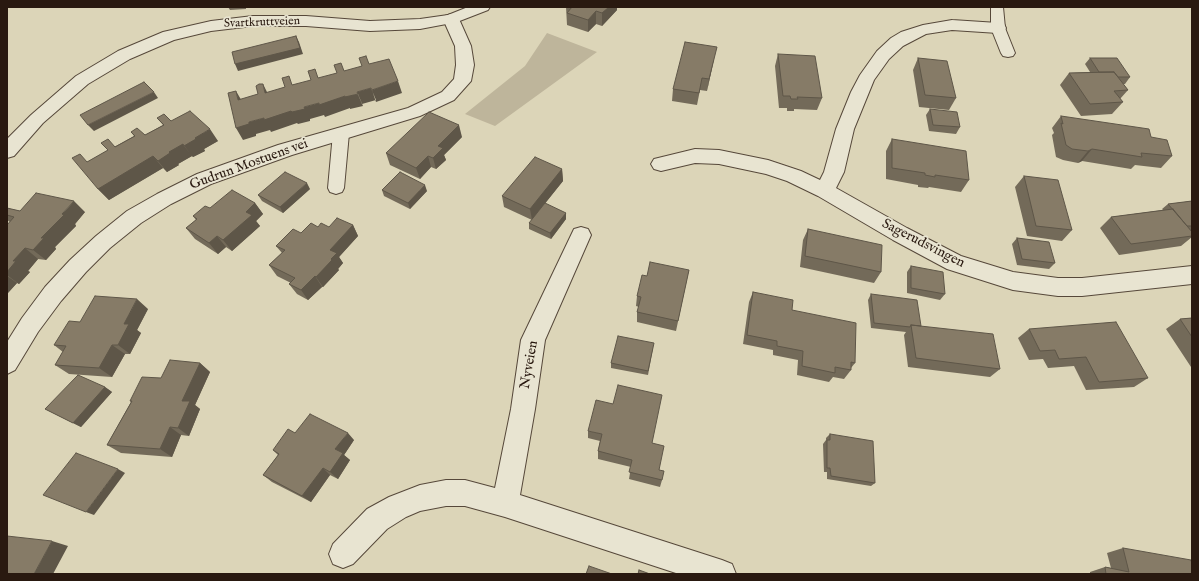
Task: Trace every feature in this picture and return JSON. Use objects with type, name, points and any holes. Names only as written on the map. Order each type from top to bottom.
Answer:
[{"type":"street","name":"Svartkruttveien","points":[[7,151],[37,119],[82,80],[124,55],[170,36],[210,26],[253,21],[299,21],[387,26],[420,24],[451,19],[482,7]]},
{"type":"street","name":"Gudrun Mostuens vei","points":[[7,363],[30,325],[53,294],[73,271],[102,242],[134,217],[164,199],[204,179],[285,150],[428,107],[443,99],[456,88],[464,73],[466,55],[451,19]]},
{"type":"street","points":[[826,191],[834,172],[845,129],[860,92],[866,79],[883,55],[897,42],[923,30],[952,26],[998,28]]},
{"type":"street","name":"Sagerudsvingen","points":[[661,164],[694,156],[730,158],[768,167],[794,176],[826,191],[900,234],[955,262],[1013,281],[1058,288],[1082,287],[1192,274]]},
{"type":"street","name":"Nyveien","points":[[505,504],[523,408],[533,340],[581,235]]},
{"type":"street","points":[[343,554],[377,519],[398,506],[420,498],[446,493],[465,493],[505,504],[722,574]]},
{"type":"lane","points":[[997,7],[998,28],[1008,53]]},
{"type":"lane","points":[[336,188],[341,133]]},
{"type":"shaded area","points":[[547,33],[597,52],[495,126],[465,114],[525,66]]},
{"type":"building","points":[[572,7],[609,7],[602,13],[596,11],[588,20],[567,13]]},
{"type":"building","points":[[296,36],[300,48],[235,64],[232,52]]},
{"type":"building","points":[[685,42],[717,47],[709,79],[702,78],[699,93],[673,89]]},
{"type":"building","points":[[778,54],[815,56],[822,98],[797,97],[798,99],[791,99],[790,96],[783,96]]},
{"type":"building","points":[[366,56],[369,64],[389,59],[398,81],[372,90],[371,88],[357,92],[358,94],[345,96],[319,105],[319,103],[304,107],[305,109],[291,111],[264,120],[264,118],[249,122],[249,124],[236,128],[228,93],[236,91],[238,100],[258,94],[256,86],[263,84],[265,93],[285,87],[282,78],[289,76],[292,85],[311,80],[308,71],[315,69],[318,78],[337,73],[334,65],[341,63],[344,71],[362,66],[359,58]]},
{"type":"building","points":[[918,58],[947,61],[956,98],[925,95]]},
{"type":"building","points":[[1090,58],[1117,58],[1130,77],[1118,77],[1114,72],[1099,72]]},
{"type":"building","points":[[1114,72],[1128,90],[1114,91],[1123,102],[1090,104],[1069,73]]},
{"type":"building","points":[[144,82],[154,92],[88,125],[80,115]]},
{"type":"building","points":[[930,109],[957,112],[960,127],[933,125]]},
{"type":"building","points":[[190,111],[210,129],[184,146],[183,144],[169,152],[170,153],[158,161],[153,156],[98,189],[72,158],[80,154],[87,162],[108,150],[101,143],[108,139],[115,147],[135,136],[131,132],[137,128],[145,135],[164,125],[157,118],[164,114],[171,121]]},
{"type":"building","points":[[429,112],[459,125],[438,146],[443,148],[433,158],[428,156],[416,168],[386,153]]},
{"type":"building","points":[[1061,116],[1149,129],[1151,137],[1167,140],[1172,156],[1141,153],[1142,157],[1092,149],[1088,151],[1072,149],[1066,145]]},
{"type":"building","points":[[892,139],[966,151],[969,180],[935,175],[935,177],[925,175],[925,173],[892,168]]},
{"type":"building","points":[[535,157],[562,169],[530,209],[502,196]]},
{"type":"building","points":[[285,172],[307,183],[280,207],[258,195]]},
{"type":"building","points":[[400,172],[425,185],[408,203],[382,190]]},
{"type":"building","points":[[1024,176],[1058,180],[1072,230],[1036,226]]},
{"type":"building","points":[[232,190],[255,203],[246,212],[252,215],[223,240],[217,236],[209,243],[186,228],[197,219],[193,216],[205,206],[210,208]]},
{"type":"building","points":[[36,193],[74,201],[62,214],[64,215],[41,238],[44,238],[33,250],[25,248],[13,261],[16,261],[7,272],[7,225],[14,217],[7,215],[7,208],[20,211]]},
{"type":"building","points":[[1192,201],[1192,226],[1187,226],[1168,204]]},
{"type":"building","points":[[545,203],[566,213],[550,233],[529,223]]},
{"type":"building","points":[[1173,209],[1192,232],[1192,236],[1131,244],[1111,217]]},
{"type":"building","points":[[337,218],[353,225],[330,250],[337,253],[331,259],[332,260],[301,290],[289,284],[295,278],[269,265],[285,250],[276,246],[293,229],[301,233],[311,223],[318,227],[321,223],[329,227]]},
{"type":"building","points":[[808,229],[882,245],[881,272],[805,256]]},
{"type":"building","points":[[1017,238],[1049,242],[1055,263],[1022,259]]},
{"type":"building","points":[[650,262],[689,270],[678,321],[637,312],[641,297],[637,296],[642,275],[647,276]]},
{"type":"building","points":[[911,266],[943,272],[945,294],[911,288]]},
{"type":"building","points":[[753,292],[793,300],[792,310],[856,323],[855,363],[851,362],[851,370],[835,367],[835,373],[802,366],[803,351],[777,346],[777,341],[747,335]]},
{"type":"building","points":[[871,294],[917,300],[921,326],[911,325],[910,327],[874,323]]},
{"type":"building","points":[[95,296],[137,299],[124,324],[129,324],[118,345],[112,345],[99,368],[55,365],[66,346],[54,345],[69,321],[80,322]]},
{"type":"building","points":[[1192,318],[1192,337],[1180,319]]},
{"type":"building","points":[[1116,322],[1148,378],[1099,382],[1086,357],[1059,359],[1055,350],[1040,351],[1029,329]]},
{"type":"building","points":[[911,325],[993,334],[1000,369],[916,358]]},
{"type":"building","points":[[618,336],[654,343],[648,371],[611,363]]},
{"type":"building","points":[[170,360],[200,363],[182,401],[190,401],[178,428],[170,427],[160,449],[107,445],[132,401],[130,401],[142,377],[161,378]]},
{"type":"building","points":[[78,375],[105,387],[73,423],[45,409]]},
{"type":"building","points":[[618,385],[662,395],[652,443],[664,446],[659,470],[664,471],[662,480],[629,472],[632,460],[598,451],[602,434],[588,431],[596,400],[613,404]]},
{"type":"building","points":[[310,414],[348,433],[335,449],[343,453],[330,472],[323,468],[302,496],[263,475],[279,454],[273,450],[288,429],[295,433]]},
{"type":"building","points":[[830,434],[873,441],[875,483],[831,476],[830,468],[827,468],[827,440],[830,440]]},
{"type":"building","points":[[76,453],[118,469],[86,512],[43,495]]},
{"type":"building","points":[[7,536],[52,541],[34,574],[7,574]]},
{"type":"building","points":[[1123,548],[1191,560],[1192,574],[1106,574],[1105,567],[1129,572]]},
{"type":"building","points":[[589,566],[612,574],[586,574]]},
{"type":"building","points":[[639,570],[650,574],[638,574]]}]
